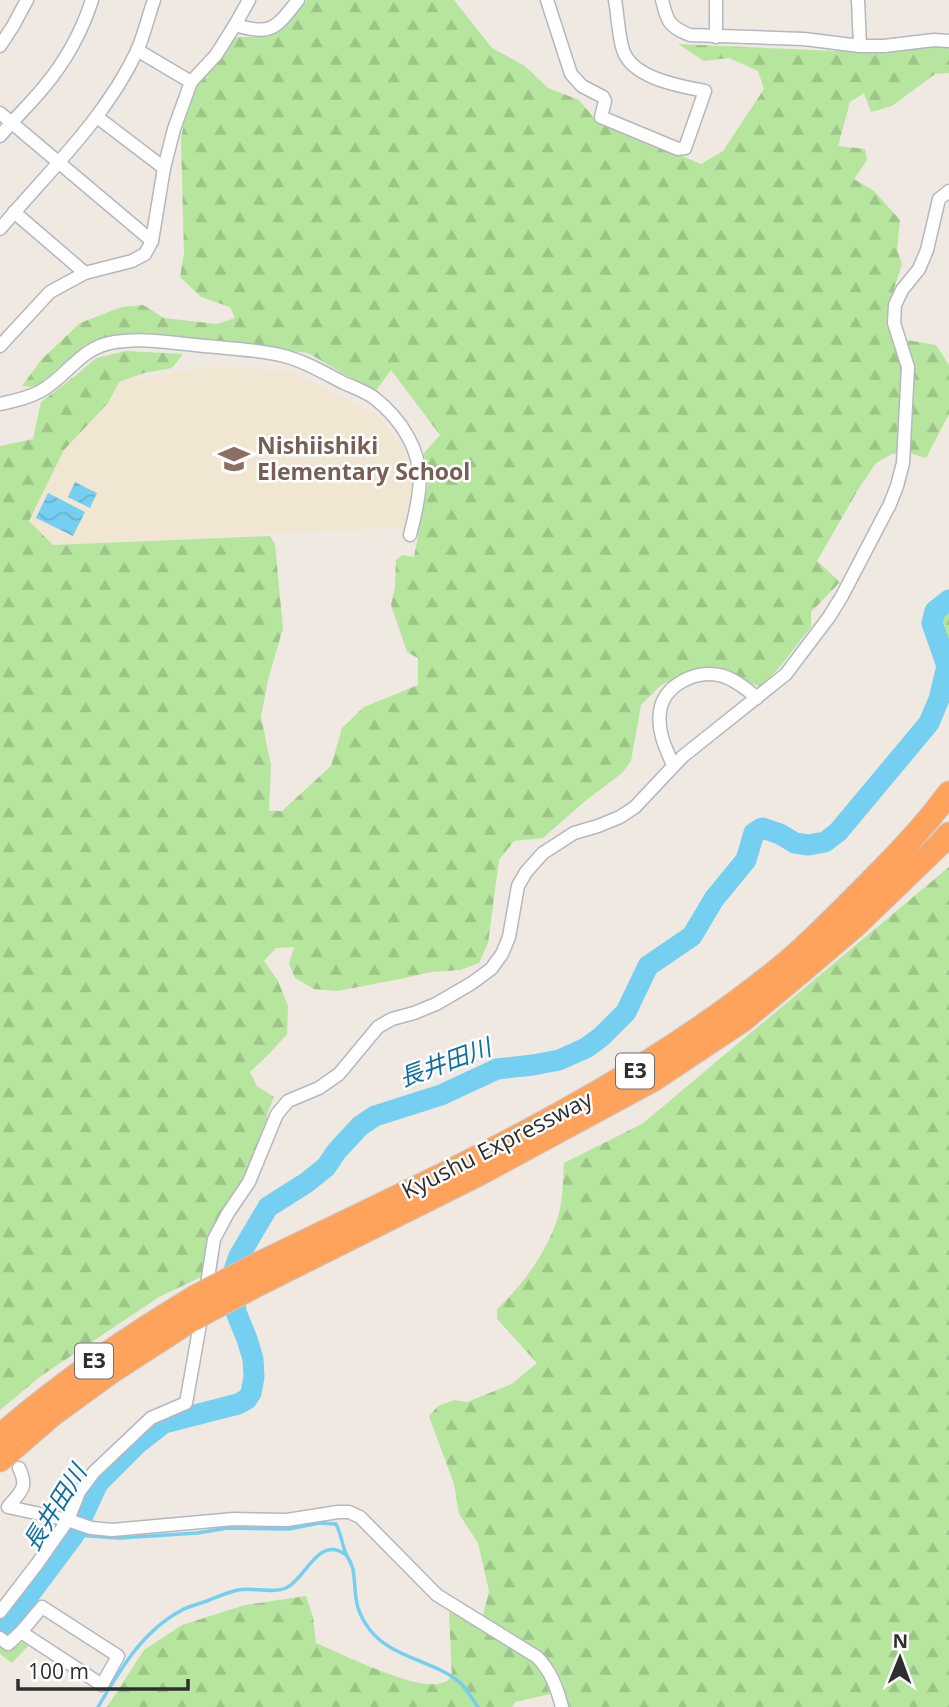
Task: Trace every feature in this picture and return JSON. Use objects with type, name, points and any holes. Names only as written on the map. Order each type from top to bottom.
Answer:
[{"type":"highway","name":"Kyushu Expressway","points":[[0,1436],[103,1355],[575,1106],[645,1065],[782,967],[898,854],[949,793]]},
{"type":"highway","name":"Kyushu Expressway","points":[[260,1274],[481,1173],[653,1080],[743,1020],[795,977],[855,926],[949,834]]},
{"type":"highway","name":"Kyushu Expressway","points":[[9,1464],[52,1415],[194,1308]]},
{"type":"street","points":[[0,46],[27,0]]},
{"type":"street","points":[[0,136],[45,86],[60,64],[80,32],[92,0]]},
{"type":"street","points":[[0,229],[97,117],[137,50],[154,0]]},
{"type":"street","points":[[0,346],[50,292],[85,272],[139,259],[145,254],[152,241],[164,168],[174,129],[191,82],[216,55],[249,0]]},
{"type":"street","points":[[235,25],[258,31],[268,30],[274,27],[298,0]]},
{"type":"street","points":[[547,0],[571,74],[582,86],[603,97],[605,101],[601,117],[678,149],[685,148],[705,91],[676,85],[639,71],[628,61],[623,51],[615,0]]},
{"type":"street","points":[[662,0],[667,19],[675,29],[690,35],[804,39],[860,46],[949,41]]},
{"type":"street","points":[[716,0],[716,37]]},
{"type":"street","points":[[859,0],[860,46]]},
{"type":"street","points":[[137,50],[191,82]]},
{"type":"street","points":[[0,113],[152,241]]},
{"type":"street","points":[[97,117],[164,168]]},
{"type":"street","points":[[0,1612],[68,1520],[79,1492],[94,1472],[151,1418],[186,1403],[214,1240],[248,1182],[277,1114],[288,1101],[319,1088],[339,1074],[378,1027],[392,1019],[436,1004],[491,969],[502,954],[509,937],[518,886],[543,853],[574,833],[620,817],[635,807],[673,765],[786,674],[829,617],[897,486],[903,463],[908,367],[894,323],[895,306],[902,290],[919,269],[927,250],[938,202],[941,196],[949,191]]},
{"type":"street","points":[[14,212],[85,272]]},
{"type":"street","points":[[0,404],[41,391],[90,350],[116,342],[151,341],[283,355],[303,362],[371,396],[389,411],[409,437],[420,470],[419,499],[411,535]]},
{"type":"street","points":[[673,765],[661,736],[660,712],[663,701],[681,681],[695,676],[720,675],[757,698]]},
{"type":"street","points":[[9,1464],[24,1479],[23,1490],[8,1507],[68,1520],[91,1528],[112,1530],[234,1519],[287,1520],[314,1514],[349,1512],[360,1517],[437,1595],[537,1657],[551,1675],[562,1707]]},
{"type":"street","points":[[0,1638],[8,1644],[42,1607],[118,1656],[102,1685],[21,1632]]},
{"type":"shaded area","name":"Nishiishiki Elementary School","points":[[210,367],[290,371],[378,416],[400,445],[412,469],[413,492],[406,527],[53,545],[30,523],[64,450],[108,403],[119,382]]},
{"type":"green space","points":[[307,0],[454,0],[492,48],[525,66],[548,88],[579,100],[595,119],[701,164],[723,151],[764,89],[758,71],[729,58],[704,61],[678,44],[835,51],[904,49],[932,44],[949,46],[949,73],[935,74],[892,106],[871,112],[864,93],[850,102],[838,146],[865,149],[867,160],[854,179],[874,191],[900,220],[897,250],[902,264],[890,301],[892,327],[907,340],[936,345],[949,365],[949,414],[926,458],[909,453],[892,454],[876,463],[817,561],[840,582],[811,612],[811,627],[761,687],[722,671],[681,675],[660,686],[641,705],[631,761],[622,773],[543,838],[514,841],[499,860],[488,943],[479,963],[460,970],[431,972],[337,991],[314,989],[295,978],[289,964],[294,947],[276,948],[264,961],[278,981],[288,1006],[287,1034],[250,1072],[257,1086],[274,1097],[267,1114],[265,1162],[251,1185],[208,1237],[201,1277],[159,1297],[41,1376],[0,1410],[0,446],[33,439],[41,402],[96,358],[126,351],[183,354],[172,368],[144,373],[119,382],[108,403],[64,450],[29,521],[53,545],[270,536],[275,544],[283,628],[261,717],[271,765],[269,811],[282,811],[331,766],[342,728],[364,707],[418,685],[418,658],[407,652],[391,605],[396,560],[402,555],[414,557],[428,483],[424,453],[440,435],[391,370],[375,392],[308,353],[153,334],[126,334],[86,344],[36,387],[22,386],[41,360],[80,323],[122,307],[143,305],[164,318],[217,324],[235,318],[230,307],[201,297],[180,277],[184,254],[181,138],[188,104],[199,81],[233,37],[267,37],[285,26]]},
{"type":"green space","points":[[949,606],[949,659],[936,630],[936,618]]},
{"type":"green space","points":[[949,867],[949,1707],[570,1707],[559,1676],[548,1660],[483,1615],[489,1591],[478,1543],[459,1514],[454,1484],[429,1416],[438,1406],[454,1400],[467,1402],[512,1384],[537,1363],[497,1319],[497,1309],[526,1277],[555,1226],[563,1188],[564,1163],[642,1124]]},
{"type":"green space","points":[[306,1596],[313,1617],[316,1643],[380,1670],[431,1684],[443,1683],[452,1677],[449,1612],[490,1633],[526,1656],[542,1674],[550,1694],[515,1702],[512,1707],[107,1707],[144,1650],[182,1625],[245,1605]]},
{"type":"green space","points":[[23,1642],[28,1646],[12,1663],[0,1654],[0,1647],[12,1647]]},
{"type":"water","points":[[75,482],[97,493],[90,508],[68,497]]},
{"type":"water","points":[[48,493],[85,512],[73,536],[36,518]]},
{"type":"waterway","name":"長井田川","points":[[0,1634],[74,1535],[98,1483],[137,1444],[164,1423],[238,1404],[251,1393],[253,1359],[236,1312],[233,1273],[239,1256],[268,1207],[326,1167],[360,1126],[375,1116],[441,1095],[497,1069],[559,1060],[586,1048],[601,1037],[626,1012],[648,966],[692,936],[714,899],[746,860],[754,833],[762,828],[795,843],[808,845],[825,842],[838,832],[929,723],[939,699],[947,666],[932,623],[935,611],[949,600]]},
{"type":"waterway","points":[[74,1535],[120,1538],[197,1533],[228,1528],[289,1529],[319,1523],[336,1524],[353,1569],[360,1614],[370,1630],[389,1647],[458,1681],[478,1707]]},
{"type":"waterway","points":[[98,1707],[133,1652],[168,1619],[188,1607],[234,1591],[286,1588],[313,1560],[328,1550],[336,1550],[346,1555]]},
{"type":"place","name":"Nishiishiki Elementary School","points":[[234,459]]}]
